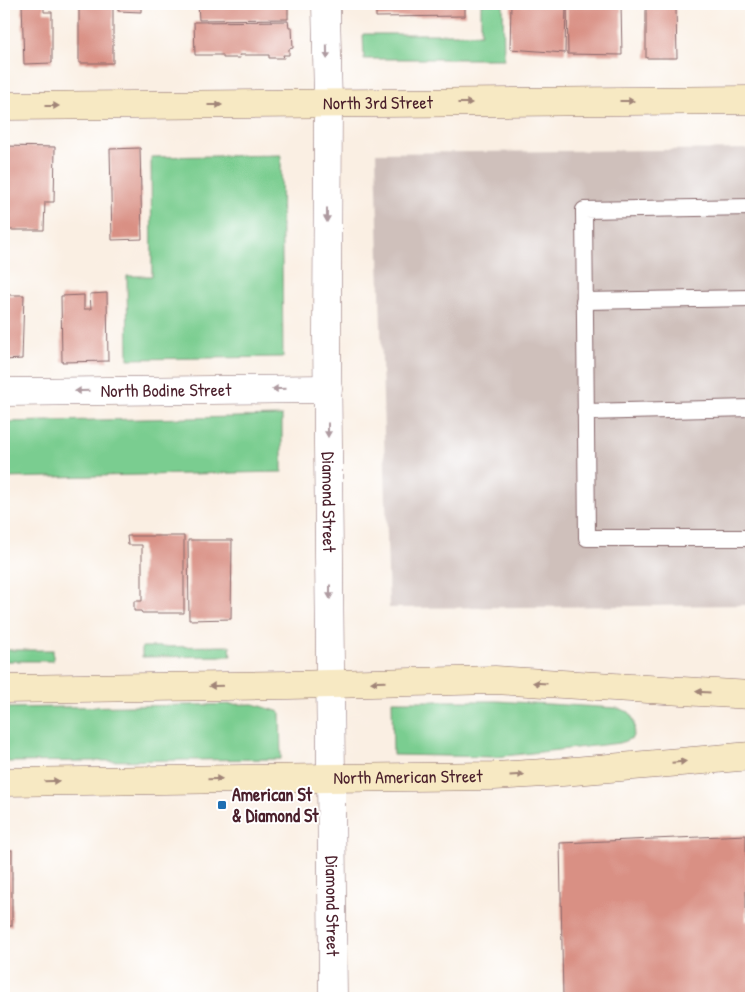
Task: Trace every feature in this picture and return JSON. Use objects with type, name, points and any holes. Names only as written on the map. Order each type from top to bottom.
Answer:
[{"type":"street","name":"Diamond Street","points":[[326,4],[334,998]]},
{"type":"street","name":"North 3rd Street","points":[[4,106],[751,100]]},
{"type":"street","name":"North Bodine Street","points":[[4,392],[328,389]]},
{"type":"street","points":[[4,688],[495,680],[751,695]]},
{"type":"street","name":"North American Street","points":[[4,782],[494,776],[751,756]]},
{"type":"lane","points":[[751,207],[584,210],[587,538],[751,538]]},
{"type":"lane","points":[[584,301],[751,298]]},
{"type":"lane","points":[[585,412],[751,408]]},
{"type":"shaded area","points":[[751,149],[751,605],[389,608],[376,153]]},
{"type":"green space","points":[[481,4],[503,4],[504,59],[364,59],[363,34],[481,34]]},
{"type":"green space","points":[[281,155],[283,357],[128,359],[127,276],[152,276],[151,157]]},
{"type":"green space","points":[[282,416],[282,472],[4,478],[4,422]]},
{"type":"green space","points":[[230,646],[231,656],[142,657],[142,647]]},
{"type":"green space","points":[[4,650],[53,650],[53,661],[4,661]]},
{"type":"green space","points":[[392,701],[496,701],[617,708],[629,712],[634,721],[634,731],[632,738],[620,743],[496,757],[393,755]]},
{"type":"green space","points":[[254,704],[280,712],[281,759],[4,762],[4,708]]},
{"type":"building","points":[[22,4],[44,4],[44,12],[52,12],[52,63],[24,64]]},
{"type":"building","points":[[79,4],[105,4],[105,8],[113,8],[113,63],[79,63]]},
{"type":"building","points":[[118,4],[141,4],[141,12],[118,11]]},
{"type":"building","points":[[198,4],[288,4],[288,19],[199,20]]},
{"type":"building","points":[[376,4],[465,4],[465,16],[376,17]]},
{"type":"building","points":[[511,4],[566,4],[565,53],[510,49]]},
{"type":"building","points":[[567,4],[621,4],[622,55],[568,54]]},
{"type":"building","points":[[646,4],[667,4],[667,8],[676,8],[677,58],[646,58]]},
{"type":"building","points":[[288,21],[289,27],[292,27],[293,48],[289,49],[289,55],[283,55],[284,58],[269,58],[269,55],[239,55],[240,58],[223,58],[223,55],[195,55],[194,22]]},
{"type":"building","points":[[4,146],[55,147],[54,202],[45,202],[44,230],[4,230]]},
{"type":"building","points":[[140,148],[142,239],[112,240],[110,149]]},
{"type":"building","points":[[107,293],[108,361],[62,362],[61,296],[84,295],[84,309],[91,309],[90,294]]},
{"type":"building","points":[[4,295],[24,295],[22,359],[4,360]]},
{"type":"building","points":[[127,536],[184,536],[184,613],[142,613],[141,611],[134,611],[134,601],[142,601],[142,545],[128,545]]},
{"type":"building","points":[[188,540],[232,540],[231,619],[189,620]]},
{"type":"building","points":[[746,835],[746,921],[751,921],[751,998],[563,998],[560,843]]},
{"type":"building","points":[[4,850],[12,850],[12,926],[4,926]]},
{"type":"place","name":"American St & Diamond St","points":[[222,805]]}]
